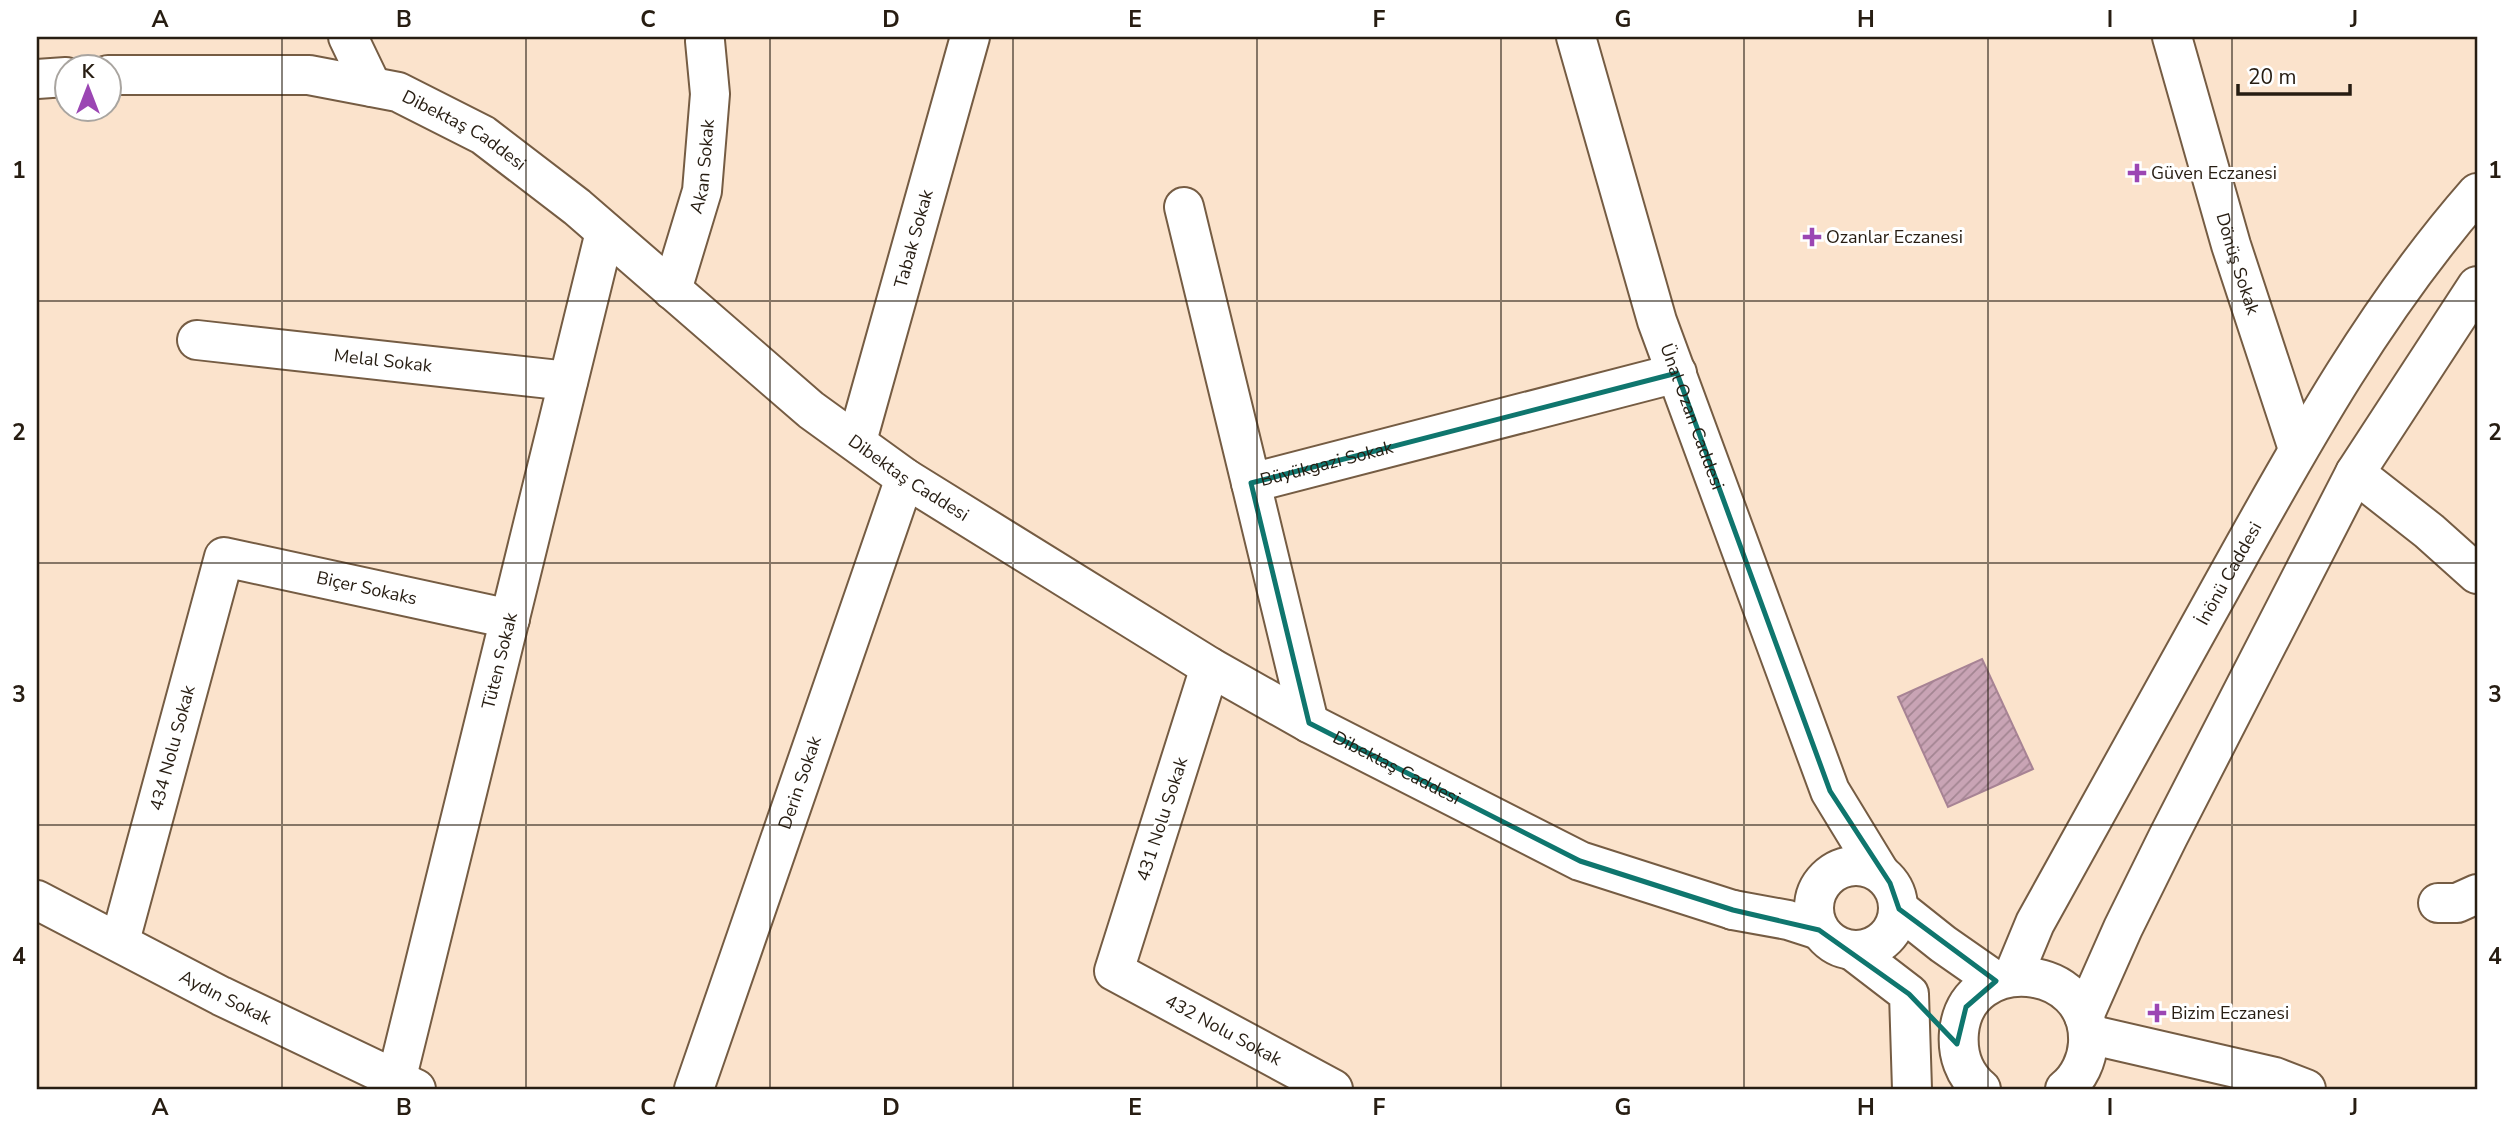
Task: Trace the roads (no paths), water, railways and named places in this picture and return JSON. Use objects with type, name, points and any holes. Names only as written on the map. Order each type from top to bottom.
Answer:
[{"type":"street","points":[[348,37],[372,87]]},
{"type":"street","name":"Tabak Sokak","points":[[857,441],[970,37]]},
{"type":"street","name":"Ünal Ozan Caddesi","points":[[1576,37],[1657,321],[1830,791]]},
{"type":"street","name":"Dönüş Sokak","points":[[2172,37],[2231,245],[2298,449]]},
{"type":"street","name":"Akan Sokak","points":[[672,290],[702,191],[710,94],[705,41]]},
{"type":"street","name":"Dibektaş Caddesi","points":[[122,75],[309,75],[398,92],[483,135],[577,207],[811,410],[905,478],[1210,667],[1309,723],[1580,861],[1733,910],[1788,920],[1819,930]]},
{"type":"street","name":"İnönü Caddesi","points":[[2005,978],[2298,449],[2370,335],[2447,228],[2477,193]]},
{"type":"street","name":"Büyükgazi Sokak","points":[[1185,207],[1251,483],[1677,373]]},
{"type":"street","name":"Tüten Sokak","points":[[402,1087],[510,619],[605,232]]},
{"type":"street","points":[[2068,1088],[2084,1061],[2086,1025],[2123,928],[2162,848],[2355,472],[2477,286]]},
{"type":"street","name":"Melal Sokak","points":[[197,340],[568,381]]},
{"type":"street","points":[[2355,472],[2429,531],[2477,574]]},
{"type":"street","name":"Derin Sokak","points":[[694,1089],[905,478]]},
{"type":"street","points":[[1251,483],[1309,723]]},
{"type":"street","name":"Biçer Sokaks","points":[[224,557],[510,619]]},
{"type":"street","name":"434 Nolu Sokak","points":[[120,941],[224,557]]},
{"type":"street","name":"431 Nolu Sokak","points":[[1114,971],[1210,667]]},
{"type":"street","points":[[1830,791],[1880,873],[1897,895],[1899,909],[1896,923],[1880,944],[1867,950],[1853,951],[1828,941],[1819,930],[1814,917],[1813,903],[1822,884],[1830,840],[1830,791]]},
{"type":"street","points":[[1733,910],[1781,903],[1822,884],[1838,870],[1852,866],[1866,867],[1880,873]]},
{"type":"street","points":[[2438,903],[2457,903],[2477,894]]},
{"type":"street","name":"Aydın Sokak","points":[[37,900],[402,1087]]},
{"type":"street","points":[[1899,909],[1943,944],[2005,978]]},
{"type":"street","points":[[1853,951],[1909,994],[1959,1050]]},
{"type":"street","name":"432 Nolu Sokak","points":[[1114,971],[1333,1089]]},
{"type":"street","points":[[1981,1089],[1974,1084],[1962,1066],[1959,1050],[1959,1025],[1966,1007],[1979,992],[2005,978],[2035,976],[2055,984],[2072,997],[2086,1025],[2275,1077],[2306,1089]]},
{"type":"street","points":[[1909,994],[1912,1089]]},
{"type":"street","points":[[1943,1089],[1959,1050]]},
{"type":"place","name":"Güven Eczanesi","points":[[2137,173]]},
{"type":"place","name":"Ozanlar Eczanesi","points":[[1812,237]]},
{"type":"place","name":"Bizim Eczanesi","points":[[2157,1013]]}]
